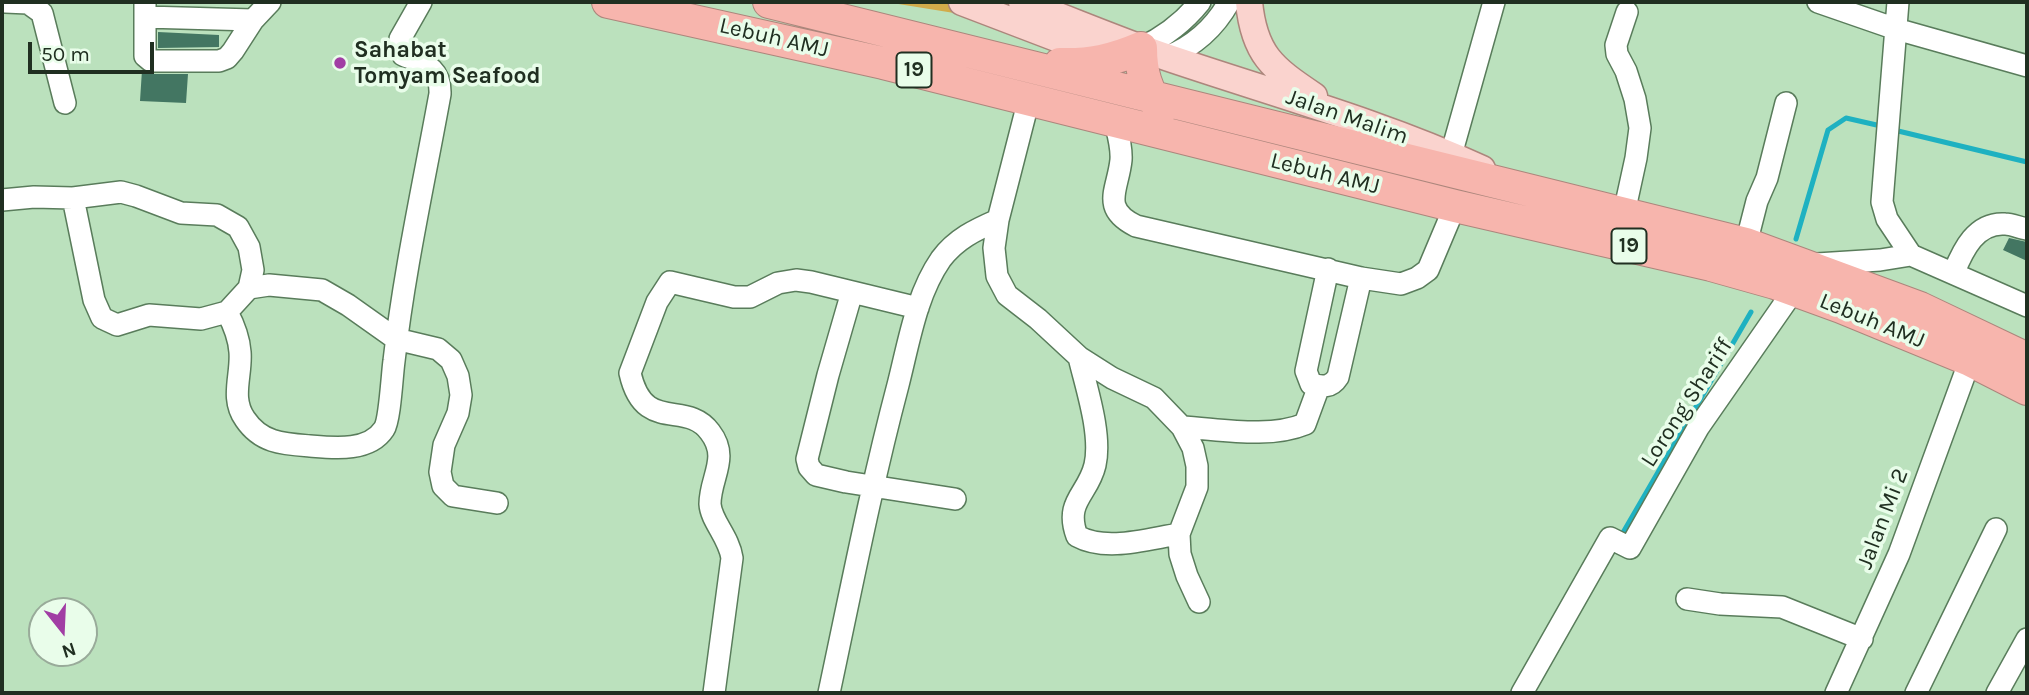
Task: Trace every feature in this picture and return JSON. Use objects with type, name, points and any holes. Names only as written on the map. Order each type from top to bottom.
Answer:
[{"type":"highway","name":"Lebuh AMJ","points":[[608,2],[724,26],[1029,99],[1455,206],[1711,265],[1798,278],[1920,308],[2027,359]]},
{"type":"highway","name":"Lebuh AMJ","points":[[769,2],[1746,244],[1798,278],[2027,388]]},
{"type":"highway","points":[[819,15],[834,16],[847,11],[857,2]]},
{"type":"highway","points":[[953,47],[1056,64],[1075,65],[1140,58],[1151,97],[1180,127],[1217,148]]},
{"type":"main road","name":"Jalan Malim","points":[[962,2],[1140,58],[1338,112],[1451,155],[1522,187]]},
{"type":"main road","name":"Jalan Malim","points":[[1021,2],[1140,58]]},
{"type":"main road","points":[[1248,2],[1258,45],[1267,58],[1287,78],[1338,112]]},
{"type":"street","points":[[5,2],[28,3],[42,13],[65,103]]},
{"type":"street","points":[[253,20],[145,9],[145,55],[151,61],[219,61],[227,58],[253,20],[270,2]]},
{"type":"street","points":[[227,312],[235,327],[240,352],[236,395],[243,417],[257,434],[276,444],[334,447],[360,445],[376,439],[386,427],[396,339],[440,93],[440,81],[433,70],[403,55],[400,39],[421,2]]},
{"type":"street","points":[[1140,58],[1200,2]]},
{"type":"street","points":[[1140,58],[1185,50],[1201,38],[1229,2]]},
{"type":"street","points":[[1451,155],[1494,2]]},
{"type":"street","points":[[1898,2],[1882,202],[1887,219],[1911,255]]},
{"type":"street","points":[[1830,4],[1896,29],[2027,66]]},
{"type":"street","points":[[1624,213],[1640,128],[1635,99],[1617,54],[1616,45],[1627,12]]},
{"type":"street","points":[[1029,99],[998,220],[994,248],[997,276],[1007,295],[1079,356],[1112,378],[1154,398],[1181,426],[1193,448],[1197,466],[1197,487],[1179,534],[1180,554],[1199,602]]},
{"type":"street","points":[[1746,244],[1757,201],[1767,178],[1786,103]]},
{"type":"street","points":[[1115,122],[1121,160],[1112,191],[1113,201],[1117,212],[1136,226],[1361,278],[1401,284],[1428,270],[1455,206]]},
{"type":"street","points":[[2,200],[73,198],[121,192],[136,195],[181,213],[216,215],[238,227],[249,247],[253,270],[249,288],[227,312],[201,320],[149,315],[117,325],[102,318],[94,300],[73,198]]},
{"type":"street","points":[[830,693],[872,486],[918,307],[930,278],[957,241],[998,220]]},
{"type":"street","points":[[1954,272],[1964,247],[1987,228],[2004,223],[2027,229]]},
{"type":"street","points":[[1798,278],[1911,255],[2027,306]]},
{"type":"street","points":[[1328,269],[1306,371],[1311,384],[1328,386],[1338,377],[1361,278]]},
{"type":"street","name":"Lorong Shariff","points":[[1522,693],[1610,538],[1630,548],[1698,428],[1798,278]]},
{"type":"street","points":[[714,693],[732,558],[726,537],[710,508],[719,454],[716,439],[708,428],[695,420],[656,412],[644,405],[637,396],[630,373],[657,302],[670,282],[734,297],[750,297],[778,283],[796,280],[918,307]]},
{"type":"street","points":[[249,288],[269,285],[322,290],[396,339],[438,349],[451,360],[458,376],[461,395],[458,413],[444,445],[440,472],[443,486],[453,496],[497,503]]},
{"type":"street","points":[[852,292],[807,459],[809,467],[816,475],[955,499]]},
{"type":"street","points":[[1079,356],[1096,447],[1095,466],[1073,508],[1072,523],[1077,536],[1090,543],[1107,544],[1179,534]]},
{"type":"street","name":"Jalan Mi 2","points":[[1836,693],[1899,554],[1970,360]]},
{"type":"street","points":[[1181,426],[1256,431],[1294,429],[1306,424],[1319,386]]},
{"type":"street","points":[[1916,693],[1996,529]]},
{"type":"street","points":[[1687,599],[1720,604],[1782,607],[1862,639]]},
{"type":"street","points":[[1997,693],[2027,639]]},
{"type":"shaded area","points":[[886,2],[956,2],[1016,23]]},
{"type":"building","points":[[158,32],[219,35],[219,47],[158,48]]},
{"type":"building","points":[[142,70],[151,74],[188,74],[186,103],[140,101]]},
{"type":"building","points":[[2009,238],[2027,242],[2027,261],[2003,250]]},
{"type":"waterway","points":[[1796,239],[1828,130],[1846,118],[1881,126]]},
{"type":"waterway","points":[[1894,130],[2027,162]]},
{"type":"waterway","points":[[1621,536],[1751,312]]},
{"type":"place","name":"Sahabat Tomyam Seafood","points":[[340,63]]}]
